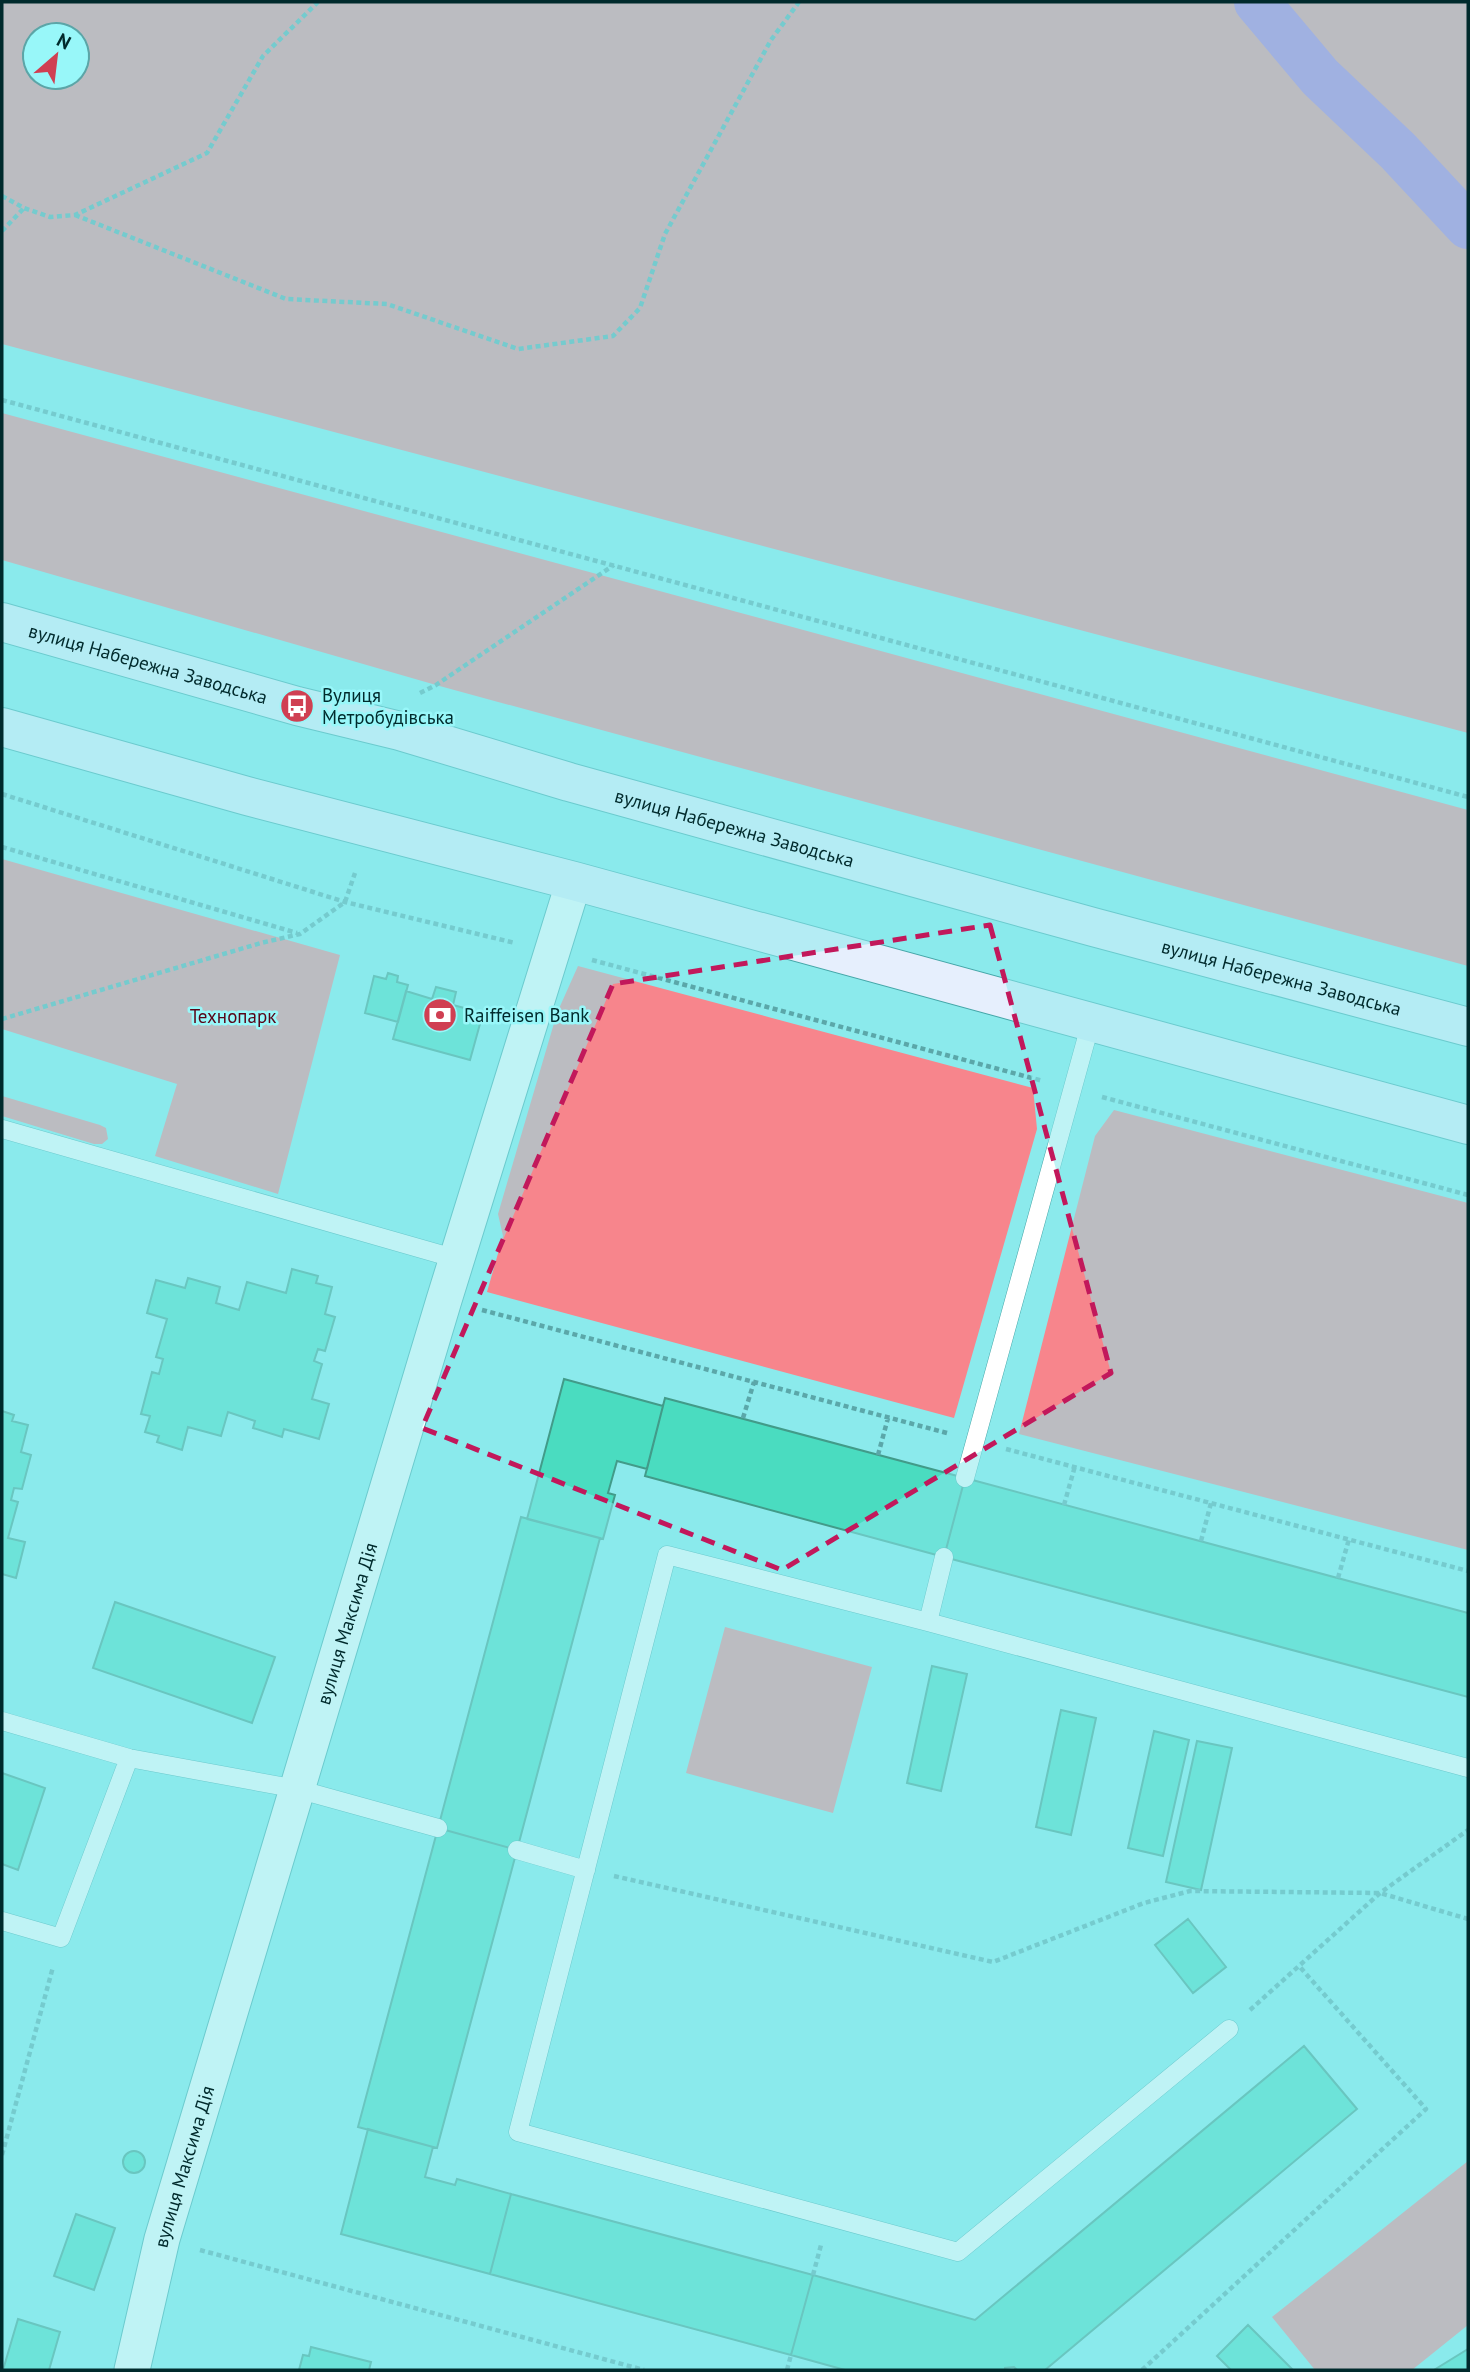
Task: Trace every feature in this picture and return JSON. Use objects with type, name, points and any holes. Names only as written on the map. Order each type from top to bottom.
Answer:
[{"type":"main road","name":"вулиця Набережна Заводська","points":[[2,622],[298,706],[400,731],[609,793],[1093,927],[1468,1027]]},
{"type":"main road","points":[[2,727],[247,796],[574,881],[1468,1125]]},
{"type":"street","name":"вулиця Максима Дія","points":[[132,2370],[162,2239],[457,1259],[574,881]]},
{"type":"lane","points":[[965,1478],[1091,1022]]},
{"type":"lane","points":[[2,1129],[457,1259]]},
{"type":"lane","points":[[1228,2029],[958,2252],[518,2132],[667,1555],[928,1622],[1468,1768]]},
{"type":"lane","points":[[928,1622],[944,1557]]},
{"type":"lane","points":[[2,1721],[129,1758],[297,1789],[438,1828]]},
{"type":"lane","points":[[2,1921],[61,1938],[129,1758]]},
{"type":"lane","points":[[517,1850],[586,1870]]},
{"type":"path","points":[[2,196],[24,208],[50,217],[75,215],[207,153],[263,56],[318,2]]},
{"type":"path","points":[[75,215],[286,299],[387,304],[518,349],[613,336],[640,308],[665,234],[771,40],[799,2]]},
{"type":"path","points":[[2,231],[24,208]]},
{"type":"path","points":[[2,400],[1468,797]]},
{"type":"path","points":[[436,685],[615,565]]},
{"type":"path","points":[[2,794],[345,902],[524,945],[553,949],[1468,1195]]},
{"type":"path","points":[[2,847],[300,934]]},
{"type":"path","points":[[2,1019],[300,934],[345,902],[355,873]]},
{"type":"path","points":[[744,1418],[754,1382]]},
{"type":"path","points":[[878,1454],[888,1418]]},
{"type":"path","points":[[1064,1505],[1074,1466]]},
{"type":"path","points":[[1201,1541],[1211,1503]]},
{"type":"path","points":[[1338,1578],[1349,1539]]},
{"type":"path","points":[[1228,2029],[1380,1893],[1468,1830]]},
{"type":"path","points":[[586,1870],[993,1962],[1144,1903],[1189,1891],[1380,1893],[1468,1919]]},
{"type":"path","points":[[2,2155],[61,1938]]},
{"type":"path","points":[[1142,2370],[1426,2109],[1299,1966]]},
{"type":"path","points":[[162,2239],[645,2370]]},
{"type":"path","points":[[787,2370],[792,2356]]},
{"type":"highlighted area","points":[[990,925],[1111,1373],[782,1570],[422,1428],[613,984]]},
{"type":"green space","points":[[2,2],[1468,2],[1468,733],[2,344]]},
{"type":"green space","points":[[2,413],[1468,810],[1468,966],[436,685],[2,560]]},
{"type":"green space","name":"Технопарк","points":[[2,859],[340,955],[278,1194],[155,1156],[177,1084],[2,1029]]},
{"type":"green space","points":[[578,966],[1033,1088],[1037,1129],[954,1418],[487,1292],[503,1236],[498,1214],[557,1013]]},
{"type":"green space","points":[[2,1096],[100,1125],[106,1128],[108,1139],[102,1144],[94,1144],[2,1116]]},
{"type":"green space","points":[[1114,1110],[1468,1203],[1468,1550],[1019,1434],[1095,1136]]},
{"type":"green space","points":[[725,1627],[872,1667],[833,1813],[686,1773]]},
{"type":"green space","points":[[1468,2161],[1468,2325],[1412,2370],[1315,2370],[1272,2317]]},
{"type":"building","points":[[388,973],[398,976],[397,982],[408,985],[398,1022],[365,1013],[374,976],[386,979]]},
{"type":"building","points":[[436,987],[456,992],[453,1005],[483,1013],[470,1060],[393,1039],[406,991],[432,999]]},
{"type":"building","points":[[292,1269],[318,1276],[316,1283],[332,1287],[325,1314],[335,1317],[325,1351],[318,1349],[314,1361],[322,1364],[312,1399],[329,1404],[319,1439],[284,1429],[282,1437],[253,1428],[255,1421],[228,1412],[221,1436],[188,1427],[182,1450],[157,1442],[159,1436],[145,1432],[150,1416],[141,1414],[152,1372],[159,1374],[163,1359],[156,1357],[167,1319],[147,1313],[156,1280],[185,1288],[188,1278],[220,1287],[216,1303],[239,1310],[247,1282],[286,1293]]},
{"type":"building","points":[[564,1379],[663,1406],[647,1469],[617,1461],[608,1493],[615,1495],[603,1539],[527,1519]]},
{"type":"building","points":[[665,1398],[965,1478],[944,1557],[645,1476]]},
{"type":"building","points":[[2,1411],[14,1415],[12,1421],[28,1425],[21,1452],[31,1455],[22,1489],[14,1488],[11,1500],[18,1502],[8,1538],[25,1542],[16,1578],[2,1574]]},
{"type":"building","points":[[965,1478],[1468,1613],[1468,1697],[944,1557]]},
{"type":"building","points":[[521,1517],[600,1538],[517,1850],[438,1828]]},
{"type":"building","points":[[115,1602],[275,1657],[252,1723],[93,1668]]},
{"type":"building","points":[[932,1666],[967,1674],[941,1791],[907,1783]]},
{"type":"building","points":[[1061,1710],[1096,1718],[1071,1835],[1036,1827]]},
{"type":"building","points":[[1154,1731],[1189,1740],[1163,1856],[1128,1848]]},
{"type":"building","points":[[1197,1741],[1232,1748],[1201,1890],[1166,1882]]},
{"type":"building","points":[[2,1773],[45,1788],[18,1870],[2,1864]]},
{"type":"building","points":[[438,1828],[517,1850],[437,2148],[358,2127]]},
{"type":"building","points":[[1188,1919],[1226,1967],[1193,1993],[1155,1945]]},
{"type":"building","points":[[1304,2046],[1357,2109],[1045,2370],[1017,2370],[1014,2367],[1005,2370],[845,2370],[791,2355],[813,2275],[975,2320]]},
{"type":"building","points":[[368,2129],[433,2147],[425,2177],[455,2185],[457,2179],[511,2194],[490,2274],[341,2234]]},
{"type":"building","points":[[134,2151],[142,2154],[145,2162],[142,2170],[134,2173],[126,2170],[123,2162],[126,2154]]},
{"type":"building","points":[[511,2194],[813,2275],[791,2355],[490,2274]]},
{"type":"building","points":[[76,2214],[115,2228],[94,2290],[54,2276]]},
{"type":"building","points":[[18,2319],[60,2332],[49,2370],[3,2370]]},
{"type":"building","points":[[1248,2325],[1293,2370],[1231,2370],[1217,2356]]},
{"type":"building","points":[[311,2347],[371,2362],[369,2370],[299,2370],[303,2355],[309,2356]]},
{"type":"building","points":[[1468,2349],[1468,2370],[1434,2370]]},
{"type":"waterway","points":[[1257,2],[1320,77],[1398,151],[1468,226]]},
{"type":"place","name":"Вулиця Метробудівська","points":[[297,706]]},
{"type":"place","name":"Raiffeisen Bank","points":[[440,1015]]}]
